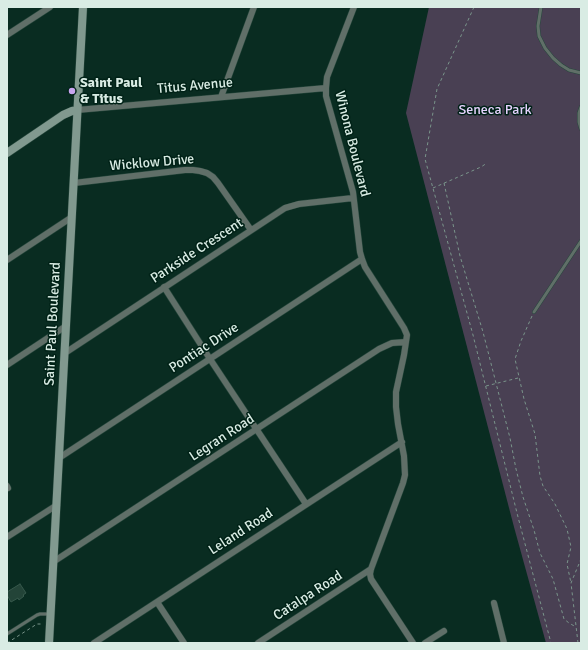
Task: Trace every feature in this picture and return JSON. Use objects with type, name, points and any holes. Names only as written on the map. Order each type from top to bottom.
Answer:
[{"type":"main road","name":"Saint Paul Boulevard","points":[[49,643],[77,110],[84,8]]},
{"type":"main road","name":"Titus Avenue","points":[[7,153],[63,116],[77,110]]},
{"type":"street","points":[[7,35],[50,7]]},
{"type":"street","points":[[220,97],[254,7]]},
{"type":"street","name":"Winona Boulevard","points":[[354,7],[327,77],[326,88],[328,103],[353,192],[362,259],[404,328],[406,335],[406,342],[396,392],[396,407],[402,442],[405,475],[371,570]]},
{"type":"street","name":"Titus Avenue","points":[[77,110],[326,88]]},
{"type":"street","name":"Wicklow Drive","points":[[74,183],[185,170],[200,171],[213,177],[251,230]]},
{"type":"street","name":"Parkside Crescent","points":[[65,352],[278,212],[292,206],[353,198]]},
{"type":"street","points":[[7,260],[72,217]]},
{"type":"street","name":"Pontiac Drive","points":[[59,458],[362,259]]},
{"type":"street","points":[[164,287],[306,504]]},
{"type":"street","points":[[7,365],[66,326]]},
{"type":"street","name":"Legran Road","points":[[54,562],[379,348],[392,343],[406,342]]},
{"type":"street","name":"Leland Road","points":[[94,643],[402,442]]},
{"type":"street","points":[[7,537],[57,505]]},
{"type":"street","points":[[371,570],[371,579],[413,643]]},
{"type":"street","name":"Catalpa Road","points":[[258,643],[371,570]]},
{"type":"street","points":[[157,602],[184,643]]},
{"type":"street","points":[[494,603],[504,643]]},
{"type":"street","points":[[425,643],[444,631]]},
{"type":"lane","points":[[540,7],[538,26],[539,36],[545,48],[561,65],[569,70],[581,73]]},
{"type":"lane","points":[[581,107],[579,113],[581,129]]},
{"type":"lane","points":[[534,312],[581,241]]},
{"type":"lane","points":[[7,634],[37,615],[51,614]]},
{"type":"path","points":[[474,7],[437,89],[425,160],[473,335],[551,643]]},
{"type":"path","points":[[433,189],[481,168],[487,163]]},
{"type":"path","points":[[444,183],[460,256],[483,332],[510,438],[523,497],[540,553],[553,579],[564,618],[576,627]]},
{"type":"path","points":[[534,312],[520,341],[515,359],[524,399],[535,434],[540,476],[543,486],[555,504],[567,529],[571,547],[567,564],[571,583],[578,643]]},
{"type":"path","points":[[485,386],[519,378]]},
{"type":"path","points":[[571,583],[581,559]]},
{"type":"path","points":[[7,643],[37,624],[45,624]]},
{"type":"green space","name":"Seneca Park","points":[[429,7],[581,7],[581,643],[546,643],[514,527],[406,113]]},
{"type":"building","points":[[20,584],[26,593],[19,600],[18,598],[11,602],[7,592]]},
{"type":"place","name":"Saint Paul & Titus","points":[[72,91]]}]
